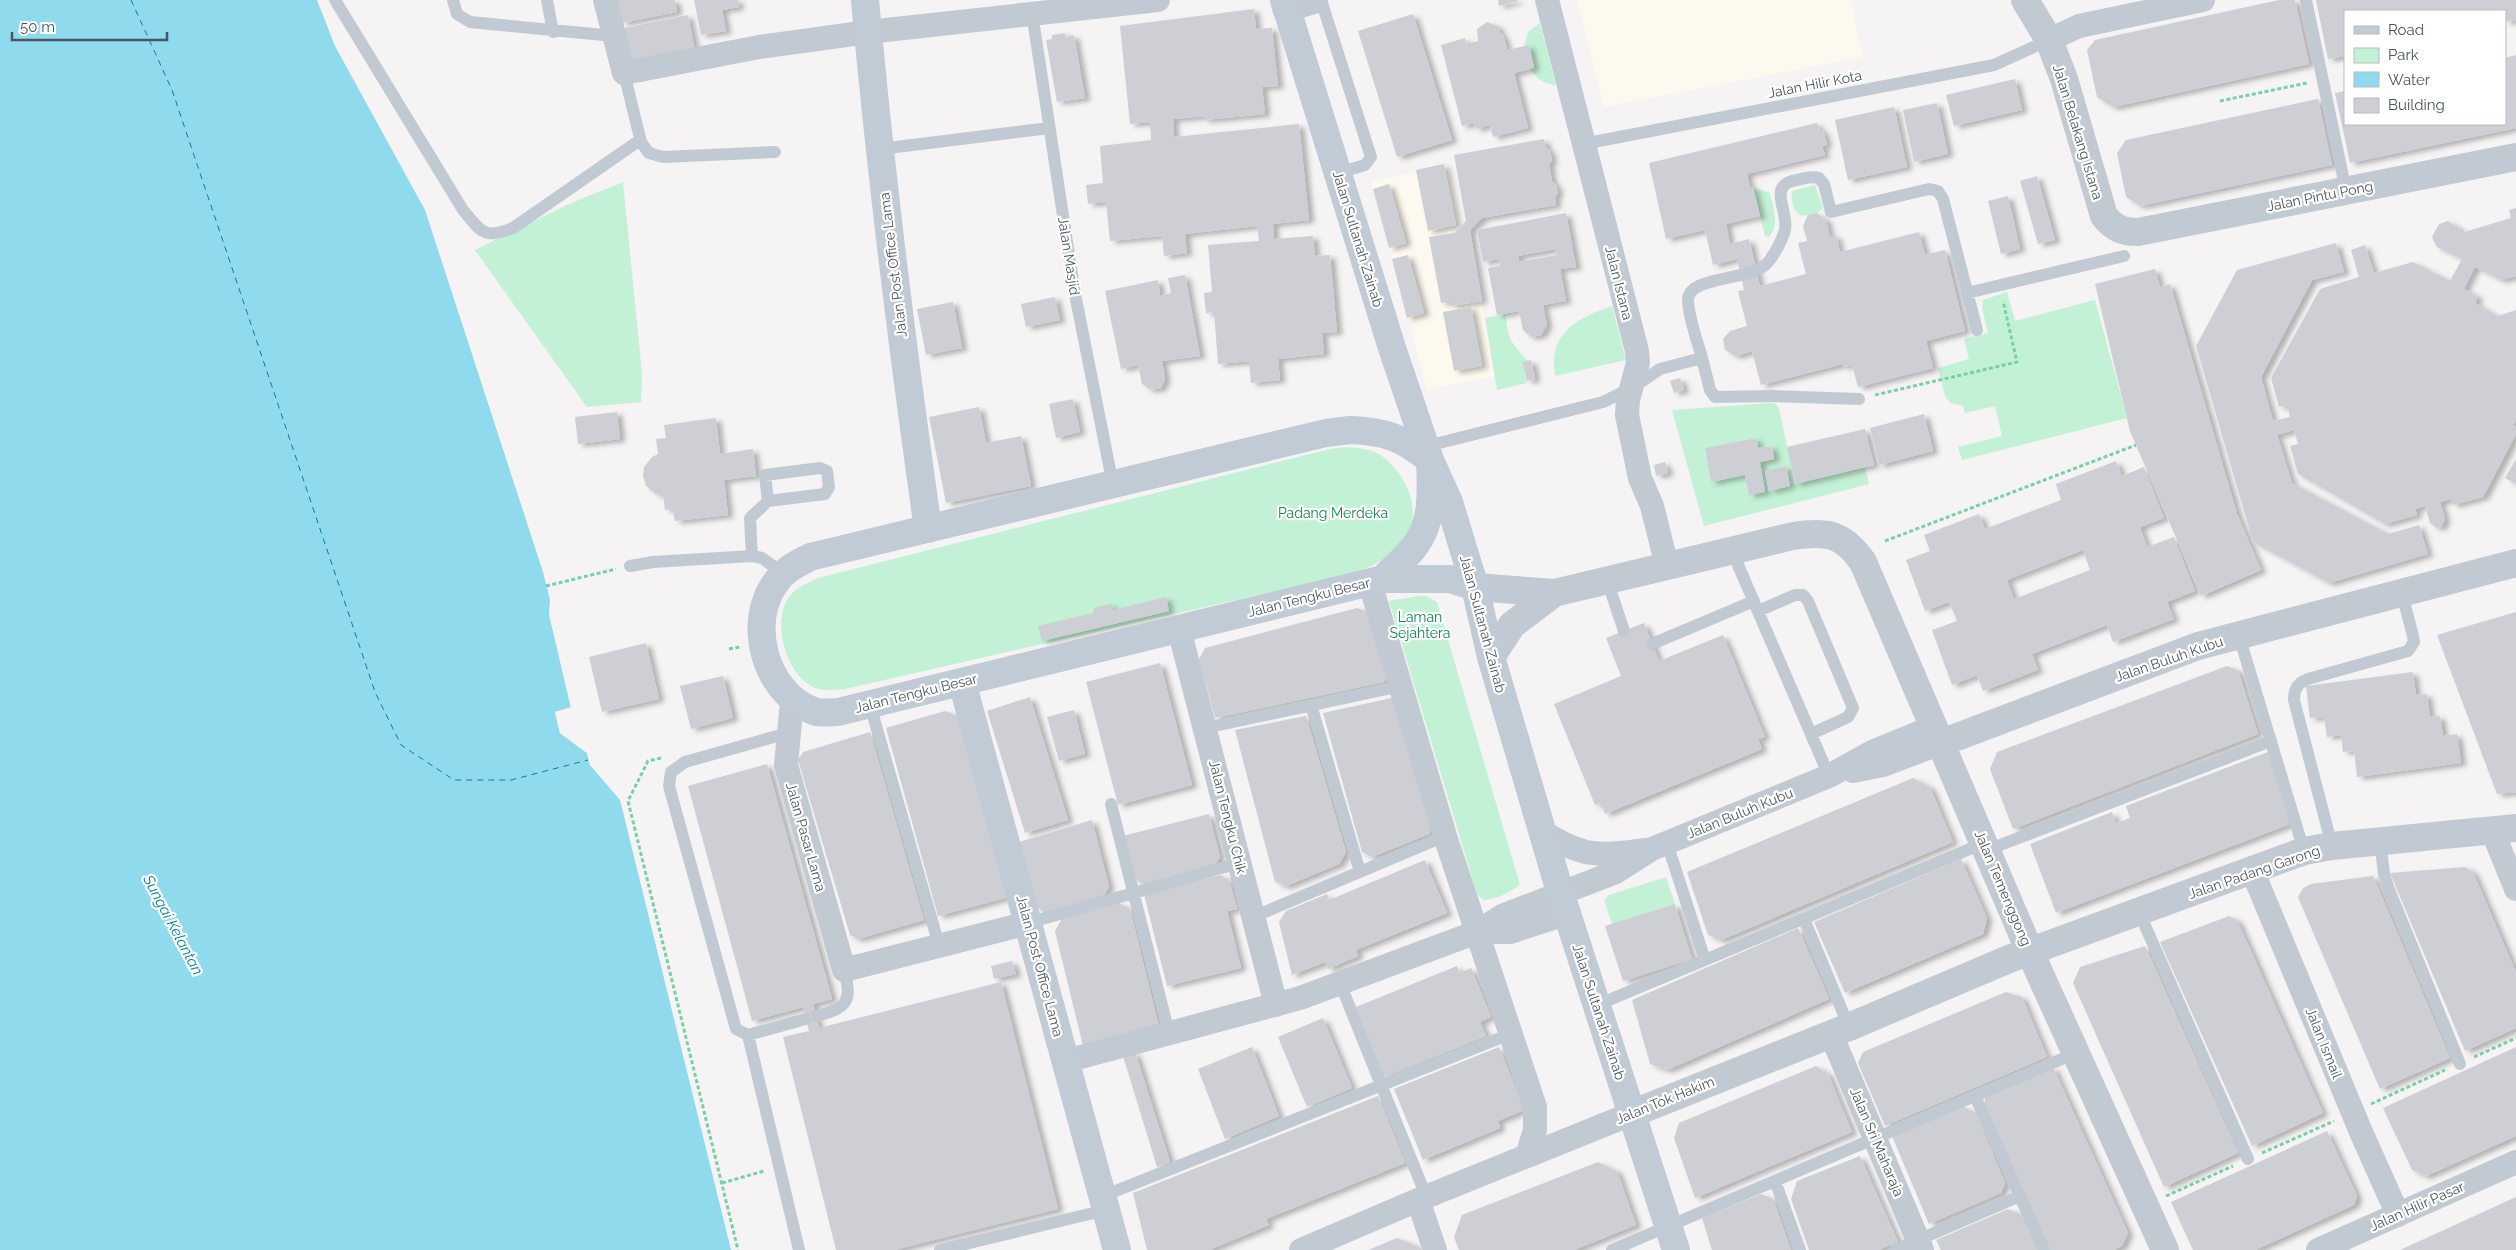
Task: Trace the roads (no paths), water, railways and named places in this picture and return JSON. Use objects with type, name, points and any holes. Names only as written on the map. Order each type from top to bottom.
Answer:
[{"type":"main road","name":"Jalan Post Office Lama","points":[[865,0],[880,149],[909,396],[928,529]]},
{"type":"main road","name":"Jalan Sultanah Zainab","points":[[1285,4],[1392,348],[1429,453],[1449,502],[1475,587],[1491,657],[1564,904],[1672,1238]]},
{"type":"main road","name":"Jalan Tengku Besar","points":[[1350,430],[1388,434],[1429,453],[1430,513],[1424,531],[1415,546],[1376,581],[838,712],[813,712],[792,701],[776,680],[766,659],[762,641],[762,618],[766,599],[776,582],[792,566],[810,557],[1113,484],[1326,433],[1350,430]]},
{"type":"main road","points":[[1376,581],[1450,580],[1475,587]]},
{"type":"main road","name":"Jalan Post Office Lama","points":[[962,682],[1117,1250]]},
{"type":"street","points":[[605,0],[624,73],[759,47],[868,32],[1158,0]]},
{"type":"street","points":[[1285,4],[1314,0]]},
{"type":"street","name":"Jalan Istana","points":[[1547,0],[1637,351],[1638,363],[1627,415],[1640,478],[1652,506],[1667,566]]},
{"type":"street","name":"Jalan Belakang Istana","points":[[2025,0],[2048,40],[2064,79],[2104,216],[2124,244]]},
{"type":"street","points":[[2048,40],[2080,26],[2203,0]]},
{"type":"street","name":"Jalan Pintu Pong","points":[[2124,244],[2138,232],[2516,157]]},
{"type":"street","name":"Jalan Temenggong","points":[[1732,551],[1793,536],[1815,533],[1833,535],[1851,546],[1863,562],[2030,952],[2163,1249]]},
{"type":"street","points":[[1475,587],[1554,593],[1732,551]]},
{"type":"street","name":"Jalan Buluh Kubu","points":[[1564,904],[1659,846],[1829,776],[1883,765],[1937,735],[2198,646],[2516,563]]},
{"type":"street","points":[[1376,581],[1401,686],[1445,836],[1536,1118],[1533,1141],[1527,1156]]},
{"type":"street","points":[[1491,657],[1512,625],[1554,593]]},
{"type":"street","name":"Jalan Tengku Chik","points":[[1180,629],[1276,1005]]},
{"type":"street","name":"Jalan Pasar Lama","points":[[792,701],[786,765],[844,970]]},
{"type":"street","points":[[2504,829],[2516,889]]},
{"type":"street","name":"Jalan Padang Garong","points":[[2030,952],[2304,851],[2332,846],[2504,829]]},
{"type":"street","name":"Jalan Buluh Kubu","points":[[1543,832],[1564,845],[1590,854],[1606,855],[1659,846]]},
{"type":"street","name":"Jalan Ismail","points":[[2252,870],[2352,1112],[2398,1215]]},
{"type":"street","points":[[1066,1060],[1276,1005],[1477,932],[1502,916],[1564,904]]},
{"type":"street","points":[[844,970],[1028,923]]},
{"type":"street","name":"Jalan Tok Hakim","points":[[1301,1250],[1422,1198],[1840,1031],[2030,952]]},
{"type":"street","name":"Jalan Sri Maharaja","points":[[1840,1031],[1875,1138],[1920,1245]]},
{"type":"street","name":"Jalan Hilir Pasar","points":[[2318,1250],[2516,1162]]},
{"type":"street","points":[[1422,1198],[1435,1250]]},
{"type":"lane","points":[[335,0],[462,210],[477,228],[486,233],[495,236],[513,228],[640,140]]},
{"type":"lane","points":[[453,0],[457,14],[470,22],[553,32],[614,36]]},
{"type":"lane","points":[[547,0],[553,32]]},
{"type":"lane","points":[[1321,0],[1372,157],[1365,165],[1338,174]]},
{"type":"lane","points":[[2306,0],[2346,191]]},
{"type":"lane","name":"Jalan Masjid","points":[[1034,26],[1075,294],[1113,484]]},
{"type":"lane","name":"Jalan Hilir Kota","points":[[1584,144],[1994,65],[2048,40]]},
{"type":"lane","points":[[624,73],[640,140],[649,153],[663,157],[775,152]]},
{"type":"lane","points":[[880,149],[1049,128]]},
{"type":"lane","points":[[1859,399],[1772,396],[1715,397],[1710,390],[1688,302],[1690,292],[1699,285],[1756,271],[1769,262],[1784,230],[1780,190],[1785,183],[1811,177],[1819,178],[1824,184],[1831,212],[1929,189],[1938,192],[1943,200],[1977,330]]},
{"type":"lane","points":[[1967,293],[2000,286],[2124,244]]},
{"type":"lane","points":[[1429,453],[1603,402],[1632,388],[1660,369],[1702,358]]},
{"type":"lane","points":[[752,556],[750,518],[768,501],[826,494],[830,487],[827,471],[820,468],[765,475],[768,501]]},
{"type":"lane","points":[[1732,551],[1829,776]]},
{"type":"lane","points":[[630,566],[653,562],[752,556],[762,558],[784,574]]},
{"type":"lane","points":[[1607,580],[1624,631]]},
{"type":"lane","points":[[1652,644],[1756,606],[1800,594],[1806,598],[1812,610],[1854,708],[1848,717],[1811,734]]},
{"type":"lane","points":[[2332,846],[2294,700],[2294,693],[2296,686],[2308,678],[2408,651],[2414,642],[2402,594]]},
{"type":"lane","points":[[2239,636],[2304,851]]},
{"type":"lane","points":[[1205,728],[1401,686]]},
{"type":"lane","points":[[870,705],[939,945]]},
{"type":"lane","points":[[1311,705],[1360,872]]},
{"type":"lane","points":[[788,733],[685,762],[671,772],[669,786],[734,1026],[748,1035],[799,1250]]},
{"type":"lane","points":[[1597,1006],[1804,919],[1985,847],[2271,741]]},
{"type":"lane","points":[[1111,804],[1169,1033]]},
{"type":"lane","points":[[1253,917],[1445,836]]},
{"type":"lane","points":[[2380,841],[2384,874],[2388,887],[2460,1064]]},
{"type":"lane","points":[[1659,846],[1705,960]]},
{"type":"lane","points":[[1028,923],[1239,863]]},
{"type":"lane","points":[[2139,912],[2248,1159]]},
{"type":"lane","points":[[1804,919],[1840,1031]]},
{"type":"lane","points":[[748,1035],[837,1010],[848,996],[849,989],[844,970]]},
{"type":"lane","points":[[1340,983],[1381,1085],[1422,1198]]},
{"type":"lane","points":[[940,1250],[1104,1203],[1381,1085],[1510,1034]]},
{"type":"lane","points":[[1612,1250],[1672,1238],[1775,1181],[2076,1053]]},
{"type":"lane","points":[[1975,1096],[2044,1250]]},
{"type":"lane","points":[[1775,1181],[1800,1250]]},
{"type":"lane","points":[[1895,1250],[1920,1245],[2020,1196]]},
{"type":"water","name":"Sungai Kelantan","points":[[0,0],[317,0],[335,46],[425,210],[543,572],[550,600],[549,614],[571,708],[555,712],[560,733],[587,753],[590,765],[620,800],[731,1250],[0,1250]]},
{"type":"park label","name":"Padang Merdeka","points":[[1333,513]]},
{"type":"park label","name":"Laman Sejahtera","points":[[1420,626]]}]
